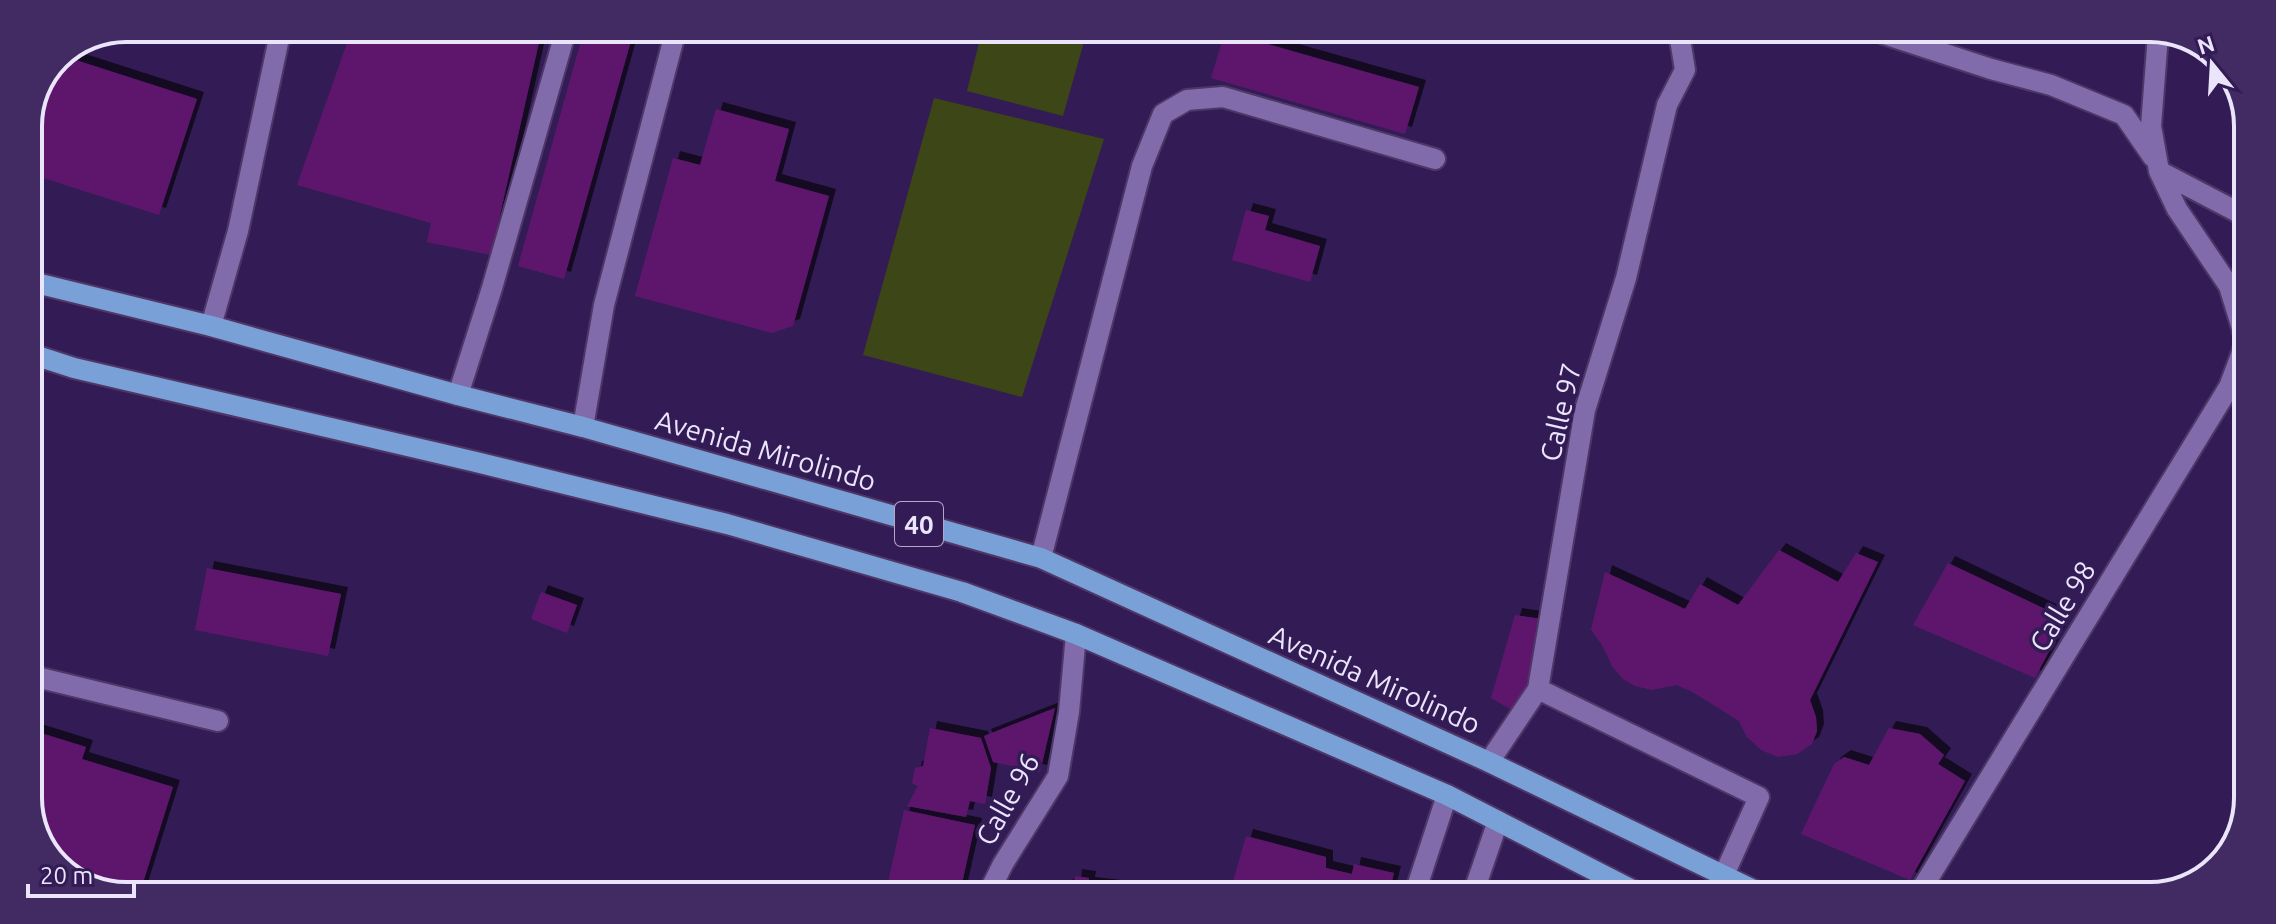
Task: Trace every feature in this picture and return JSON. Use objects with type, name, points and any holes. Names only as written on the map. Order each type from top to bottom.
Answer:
[{"type":"main road","name":"Avenida Mirolindo","points":[[42,284],[211,326],[583,427],[1041,558],[1489,762],[1738,882]]},
{"type":"main road","name":"40","points":[[42,358],[74,368],[727,524],[962,592],[1076,634],[1447,795],[1617,882]]},
{"type":"street","points":[[211,326],[238,231],[278,42]]},
{"type":"street","points":[[458,395],[563,42]]},
{"type":"street","points":[[583,427],[604,305],[673,42]]},
{"type":"street","name":"Calle 97","points":[[1489,762],[1538,689],[1585,410],[1626,278],[1667,105],[1685,70],[1680,42]]},
{"type":"street","points":[[1908,42],[2051,85],[2124,115],[2158,167],[2234,210]]},
{"type":"street","name":"Calle 98","points":[[2157,43],[2151,126],[2158,167],[2177,209],[2229,286],[2234,302]]},
{"type":"street","points":[[1041,558],[1142,166],[1163,114],[1187,100],[1223,97],[1435,159]]},
{"type":"street","name":"Calle 98","points":[[1926,882],[2229,387],[2234,373]]},
{"type":"street","name":"Calle 96","points":[[994,882],[1058,776],[1069,712],[1076,634]]},
{"type":"street","points":[[42,678],[218,721]]},
{"type":"street","points":[[1538,689],[1759,797],[1724,875]]},
{"type":"street","points":[[1419,882],[1447,795]]},
{"type":"street","points":[[1477,882],[1498,821]]},
{"type":"green space","points":[[979,42],[1084,42],[1063,116],[967,91]]},
{"type":"green space","points":[[934,98],[1104,139],[1022,397],[863,355]]},
{"type":"building","points":[[347,42],[539,42],[491,255],[427,242],[431,223],[297,185]]},
{"type":"building","points":[[581,42],[631,42],[564,279],[518,266]]},
{"type":"building","points":[[1222,42],[1260,42],[1419,87],[1405,134],[1211,78]]},
{"type":"building","points":[[75,60],[197,99],[159,215],[42,177],[42,126],[48,94],[56,79]]},
{"type":"building","points":[[716,109],[789,129],[775,181],[829,196],[793,326],[772,333],[635,296],[673,158],[700,165]]},
{"type":"building","points":[[1246,210],[1269,216],[1265,230],[1320,246],[1310,282],[1232,260]]},
{"type":"building","points":[[1779,550],[1838,582],[1856,553],[1878,562],[1810,700],[1817,731],[1812,744],[1797,754],[1778,757],[1761,750],[1747,737],[1739,721],[1691,691],[1676,685],[1652,690],[1623,679],[1591,630],[1605,572],[1685,609],[1700,584],[1738,605]]},
{"type":"building","points":[[1948,563],[2066,619],[2035,678],[1913,625]]},
{"type":"building","points":[[207,568],[341,594],[328,656],[195,630]]},
{"type":"building","points":[[541,592],[577,605],[567,633],[531,619]]},
{"type":"building","points":[[1515,615],[1542,619],[1530,683],[1512,710],[1491,698]]},
{"type":"building","points":[[1055,708],[1040,772],[993,762],[984,736]]},
{"type":"building","points":[[930,728],[981,738],[991,768],[985,804],[970,801],[966,817],[907,806],[918,786],[912,783],[915,768],[923,766]]},
{"type":"building","points":[[1889,728],[1920,734],[1944,755],[1938,764],[1965,781],[1910,880],[1801,834],[1834,764],[1844,757],[1869,765]]},
{"type":"building","points":[[42,733],[86,747],[82,759],[173,787],[143,882],[99,878],[75,865],[59,849],[46,825],[42,803]]},
{"type":"building","points":[[904,810],[975,825],[962,882],[888,882]]},
{"type":"building","points":[[1246,836],[1326,857],[1326,868],[1352,874],[1354,864],[1394,873],[1392,882],[1233,882]]},
{"type":"building","points":[[1075,876],[1089,878],[1088,882],[1074,882]]}]
